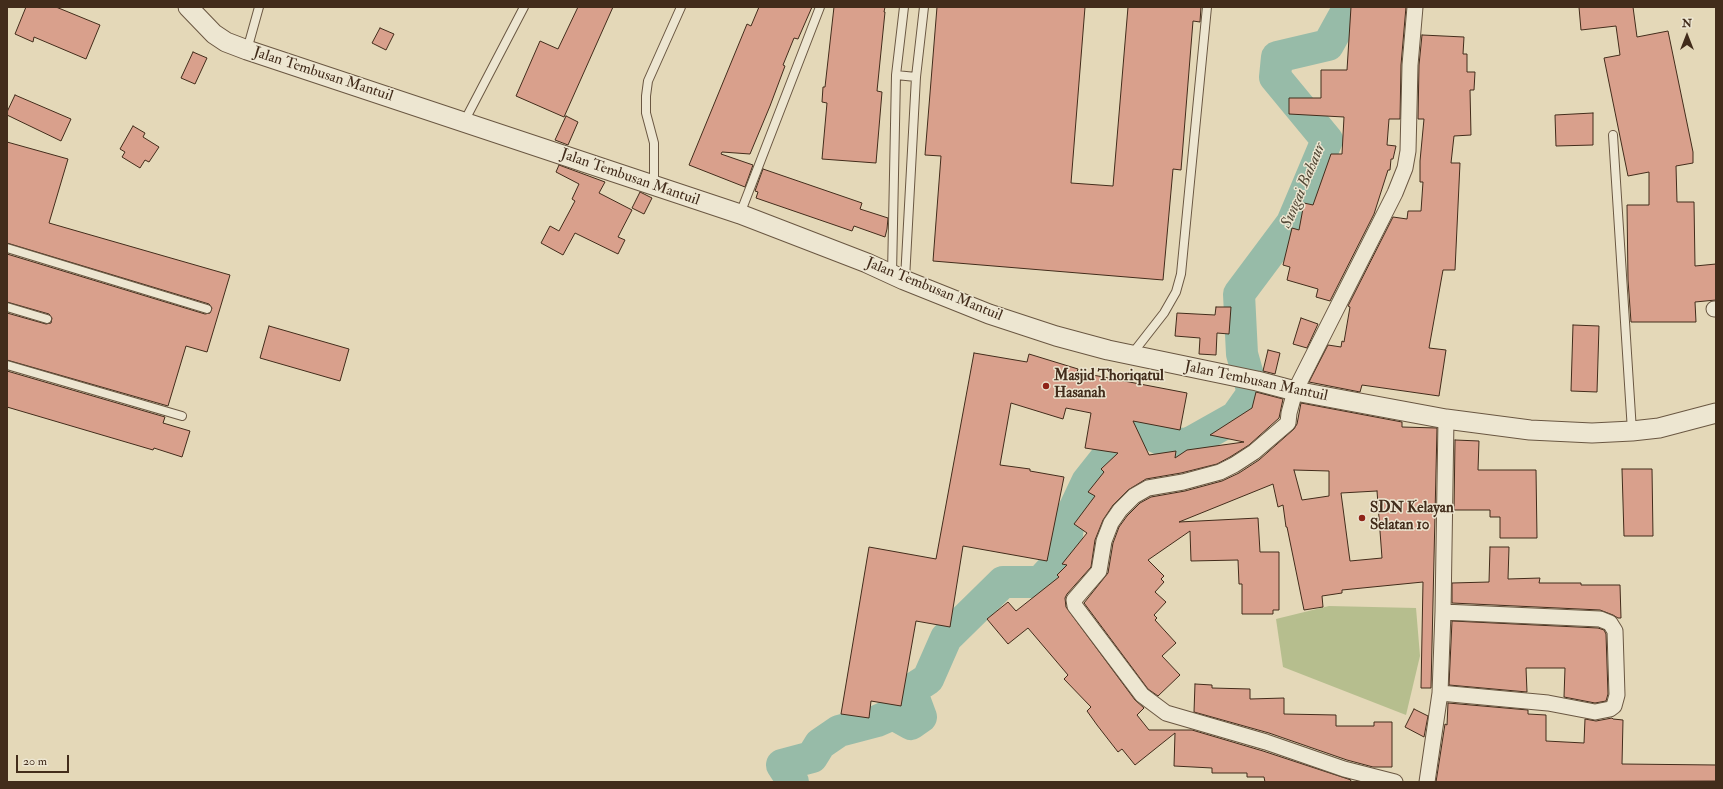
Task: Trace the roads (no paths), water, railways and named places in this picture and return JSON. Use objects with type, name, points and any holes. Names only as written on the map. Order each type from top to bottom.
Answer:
[{"type":"street","name":"Jalan Tembusan Mantuil","points":[[188,7],[214,34],[226,42],[247,50],[740,214],[867,263],[989,314],[1056,336],[1131,355],[1257,381],[1295,391],[1446,419],[1530,430],[1592,433],[1632,431],[1659,428],[1716,413]]},
{"type":"street","points":[[1395,782],[1344,769],[1266,742],[1166,713],[1142,695],[1075,606],[1074,600],[1100,571],[1104,541],[1111,523],[1120,510],[1134,496],[1148,488],[1202,478],[1234,465],[1288,423],[1295,391],[1395,193],[1405,168],[1408,151],[1410,65],[1415,7]]},
{"type":"street","points":[[1426,782],[1440,693],[1443,612],[1446,419]]},
{"type":"street","points":[[1440,693],[1548,703],[1595,712],[1610,709],[1614,706],[1617,695],[1615,631],[1610,623],[1600,619],[1443,612]]},
{"type":"lane","points":[[247,50],[259,7]]},
{"type":"lane","points":[[464,122],[524,7]]},
{"type":"lane","points":[[654,186],[654,143],[646,113],[648,81],[681,7]]},
{"type":"lane","points":[[740,214],[820,7]]},
{"type":"lane","points":[[898,277],[896,75],[904,7]]},
{"type":"lane","points":[[898,277],[916,77],[924,7]]},
{"type":"lane","points":[[1131,355],[1164,313],[1176,292],[1181,274],[1207,7]]},
{"type":"lane","points":[[896,75],[916,77]]},
{"type":"lane","points":[[1613,135],[1632,431]]},
{"type":"lane","points":[[7,248],[207,308]]},
{"type":"lane","points":[[7,307],[47,319]]},
{"type":"lane","points":[[7,365],[182,416]]},
{"type":"waterway","name":"Sungai Bahaur","points":[[793,782],[782,765],[812,757],[820,744],[839,731],[877,721],[893,714],[911,724],[921,717],[911,690],[928,679],[946,638],[1003,582],[1040,582],[1064,556],[1069,520],[1087,482],[1121,439],[1131,432],[1142,430],[1168,443],[1188,444],[1236,417],[1253,393],[1242,354],[1239,294],[1292,223],[1327,140],[1275,77],[1277,57],[1328,45],[1349,7]]},
{"type":"place","name":"Masjid Thoriqatul Hasanah","points":[[1046,386]]},
{"type":"place","name":"SDN Kelayan Selatan 10","points":[[1362,518]]}]
